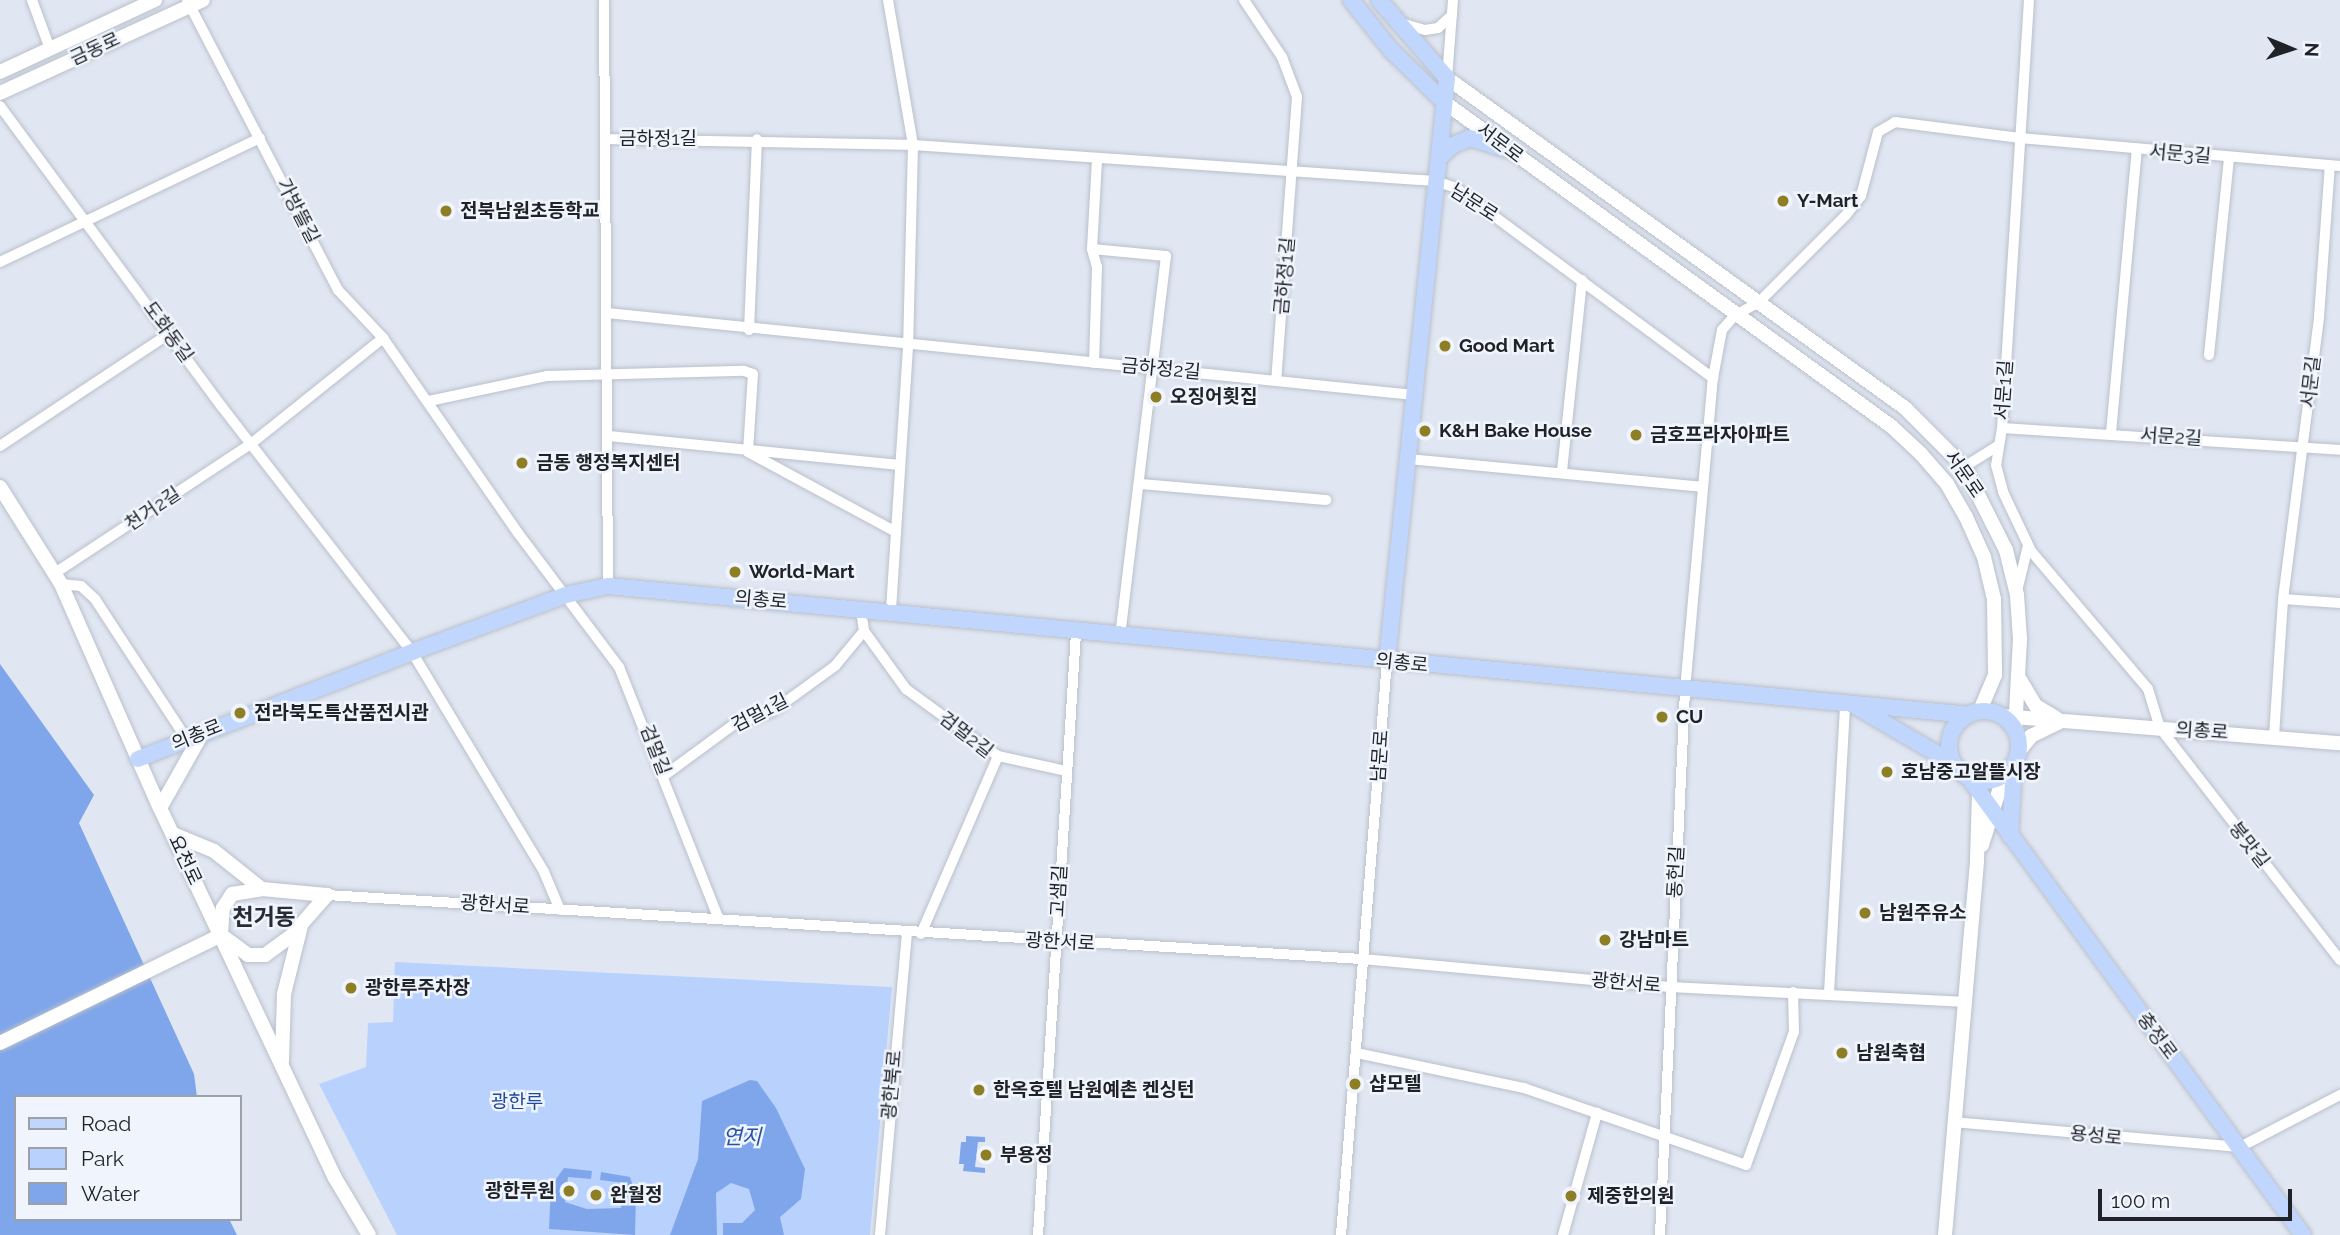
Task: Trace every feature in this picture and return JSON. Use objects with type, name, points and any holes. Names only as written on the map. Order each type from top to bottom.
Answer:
[{"type":"main road","name":"서문로","points":[[1351,0],[1391,50],[1444,102]]},
{"type":"main road","name":"서문로","points":[[1379,0],[1447,78]]},
{"type":"main road","name":"남문로","points":[[1387,661],[1447,78]]},
{"type":"main road","points":[[1439,158],[1453,145],[1470,138],[1507,149]]},
{"type":"main road","name":"의총로","points":[[138,760],[186,738],[412,652],[566,595],[608,586],[1685,690],[1975,713]]},
{"type":"main road","points":[[1850,705],[1953,763],[1969,778],[1989,781],[2012,764]]},
{"type":"main road","points":[[1953,763],[1950,752],[1953,730],[1975,713],[2011,721],[2010,839]]},
{"type":"main road","name":"충정로","points":[[1969,778],[2010,839],[2303,1235]]},
{"type":"street","name":"금동로","points":[[32,0],[50,49]]},
{"type":"street","name":"금동로","points":[[0,72],[155,0]]},
{"type":"street","points":[[604,0],[607,139]]},
{"type":"street","points":[[888,0],[913,145],[908,346],[891,612]]},
{"type":"street","name":"금하정1길","points":[[1244,0],[1282,57],[1297,97],[1276,380]]},
{"type":"street","name":"남문로","points":[[1447,78],[1453,0]]},
{"type":"street","name":"서문1길","points":[[2029,0],[2002,428],[1996,465],[2003,492],[2028,546],[2148,689],[2160,728]]},
{"type":"street","name":"금동로","points":[[0,93],[193,2]]},
{"type":"street","name":"가방뜰길","points":[[193,2],[338,290],[383,338],[566,595]]},
{"type":"street","points":[[1396,20],[1425,30],[1438,28],[1452,15]]},
{"type":"street","name":"서문로","points":[[1447,78],[1905,408],[1964,467],[2006,550],[2017,595],[2018,676],[2011,721]]},
{"type":"street","name":"서문로","points":[[1444,102],[1734,316],[1891,426],[1947,484],[1984,557],[1995,617],[1995,675],[1975,713]]},
{"type":"street","name":"도화동길","points":[[0,106],[251,443],[412,652]]},
{"type":"street","points":[[1685,690],[1713,378],[1718,343],[1734,316],[1759,302],[1861,196],[1878,132],[1884,125],[1895,122],[2020,138]]},
{"type":"street","points":[[0,262],[260,138]]},
{"type":"street","name":"서문3길","points":[[2020,138],[2229,159],[2335,166]]},
{"type":"street","name":"금하정1길","points":[[607,313],[607,139],[757,139],[913,145],[1436,181]]},
{"type":"street","points":[[749,330],[757,139]]},
{"type":"street","points":[[2111,433],[2137,150]]},
{"type":"street","points":[[1094,363],[1097,267],[1092,248],[1097,159]]},
{"type":"street","points":[[2209,355],[2229,159]]},
{"type":"street","name":"서문길","points":[[2274,736],[2283,599],[2319,317],[2335,166]]},
{"type":"street","name":"남문로","points":[[1436,181],[1456,188],[1713,378]]},
{"type":"street","points":[[1092,248],[1166,256],[1156,368],[1120,636]]},
{"type":"street","points":[[1562,471],[1582,280]]},
{"type":"street","points":[[607,313],[608,586]]},
{"type":"street","name":"금하정2길","points":[[607,313],[749,330],[1414,395]]},
{"type":"street","points":[[0,446],[170,333]]},
{"type":"street","points":[[251,443],[383,338]]},
{"type":"street","points":[[429,401],[547,376],[608,372],[753,374],[748,452]]},
{"type":"street","name":"서문2길","points":[[2002,428],[2340,450]]},
{"type":"street","points":[[609,436],[748,452],[900,465]]},
{"type":"street","name":"천거2길","points":[[58,579],[251,443]]},
{"type":"street","points":[[1964,467],[1998,446]]},
{"type":"street","points":[[748,452],[896,532]]},
{"type":"street","points":[[1408,459],[1562,471],[1702,487]]},
{"type":"street","points":[[1140,484],[1326,500]]},
{"type":"street","name":"요천로","points":[[0,487],[58,579],[160,808],[335,1178],[369,1235]]},
{"type":"street","points":[[2017,595],[2028,546]]},
{"type":"street","points":[[58,579],[81,586],[95,599],[186,738]]},
{"type":"street","name":"검멀길","points":[[566,595],[619,667],[665,775],[719,919]]},
{"type":"street","points":[[2283,599],[2340,603]]},
{"type":"street","points":[[861,610],[864,631]]},
{"type":"street","points":[[1995,617],[2018,615]]},
{"type":"street","name":"검멀1길","points":[[665,775],[733,725],[773,711],[835,666],[864,631]]},
{"type":"street","name":"검멀2길","points":[[864,631],[906,689],[998,756],[920,934]]},
{"type":"street","name":"고샘길","points":[[1038,1235],[1076,632]]},
{"type":"street","points":[[412,652],[544,872],[560,910]]},
{"type":"street","name":"남문로","points":[[1341,1235],[1387,661]]},
{"type":"street","points":[[2018,676],[2036,706],[2064,720]]},
{"type":"street","name":"동헌길","points":[[1660,1235],[1667,1139],[1670,987],[1685,690]]},
{"type":"street","points":[[1829,993],[1850,705]]},
{"type":"street","points":[[1978,860],[2012,764],[2031,736],[2064,720]]},
{"type":"street","name":"의총로","points":[[2011,721],[2064,720],[2340,743]]},
{"type":"street","name":"붕맛길","points":[[2160,728],[2340,960]]},
{"type":"street","points":[[160,808],[204,732]]},
{"type":"street","points":[[998,756],[1066,771]]},
{"type":"street","points":[[1945,1235],[1962,1002],[1978,860],[1979,793]]},
{"type":"street","points":[[173,834],[214,851],[261,889]]},
{"type":"street","points":[[221,935],[226,900],[240,891],[261,889],[327,895]]},
{"type":"street","points":[[221,935],[239,950],[258,956],[272,951],[301,926],[327,895]]},
{"type":"street","name":"광한서로","points":[[327,895],[1056,943],[1362,959],[1670,987],[1829,993],[1962,1002]]},
{"type":"street","points":[[282,1066],[284,994],[301,926]]},
{"type":"street","name":"광한북로","points":[[880,1235],[907,933]]},
{"type":"street","points":[[0,1043],[221,935]]},
{"type":"street","points":[[1356,1053],[1524,1088],[1746,1166],[1794,1032],[1793,992]]},
{"type":"street","points":[[2239,1147],[2340,1095]]},
{"type":"street","points":[[1563,1235],[1597,1113]]},
{"type":"street","name":"용성로","points":[[1953,1122],[2239,1147]]},
{"type":"green space","name":"광한루","points":[[395,962],[892,987],[870,1235],[397,1235],[319,1084],[366,1067],[368,1023],[393,1022]]},
{"type":"water","points":[[0,664],[94,795],[79,823],[194,1074],[197,1095],[14,1095],[14,1221],[230,1221],[237,1235],[0,1235]]},
{"type":"water","name":"연지","points":[[750,1080],[757,1081],[776,1108],[805,1169],[801,1199],[780,1217],[784,1235],[723,1235],[723,1223],[742,1223],[755,1210],[749,1189],[731,1183],[716,1193],[717,1235],[670,1235],[698,1159],[702,1101]]},
{"type":"water","points":[[966,1136],[985,1137],[985,1142],[978,1142],[975,1167],[985,1168],[985,1173],[963,1171],[964,1164],[959,1164],[961,1142],[966,1142]]},
{"type":"water","points":[[564,1168],[592,1171],[591,1179],[568,1177],[565,1202],[587,1209],[621,1208],[624,1183],[600,1180],[601,1172],[630,1177],[636,1195],[635,1235],[549,1229],[551,1186]]},
{"type":"place","name":"Y-Mart","points":[[1783,201]]},
{"type":"place","name":"전북남원초등학교","points":[[446,211]]},
{"type":"place","name":"Good Mart","points":[[1445,346]]},
{"type":"place","name":"오징어횟집","points":[[1156,397]]},
{"type":"place","name":"K&H Bake House","points":[[1425,431]]},
{"type":"place","name":"금호프라자아파트","points":[[1636,435]]},
{"type":"place","name":"금동 행정복지센터","points":[[522,463]]},
{"type":"place","name":"World-Mart","points":[[735,572]]},
{"type":"place","name":"전라북도특산품전시관","points":[[240,713]]},
{"type":"place","name":"CU","points":[[1662,717]]},
{"type":"place","name":"호남중고알뜰시장","points":[[1887,772]]},
{"type":"place","name":"남원주유소","points":[[1865,913]]},
{"type":"place","name":"강남마트","points":[[1605,940]]},
{"type":"place","name":"광한루주차장","points":[[351,988]]},
{"type":"place","name":"남원축협","points":[[1842,1053]]},
{"type":"place","name":"샵모텔","points":[[1355,1084]]},
{"type":"place","name":"한옥호텔 남원예촌 켄싱턴","points":[[979,1090]]},
{"type":"place","name":"부용정","points":[[986,1155]]},
{"type":"place","name":"광한루원","points":[[569,1191]]},
{"type":"place","name":"완월정","points":[[596,1195]]},
{"type":"place","name":"제중한의원","points":[[1571,1196]]},
{"type":"district","name":"천거동","points":[[264,917]]}]
